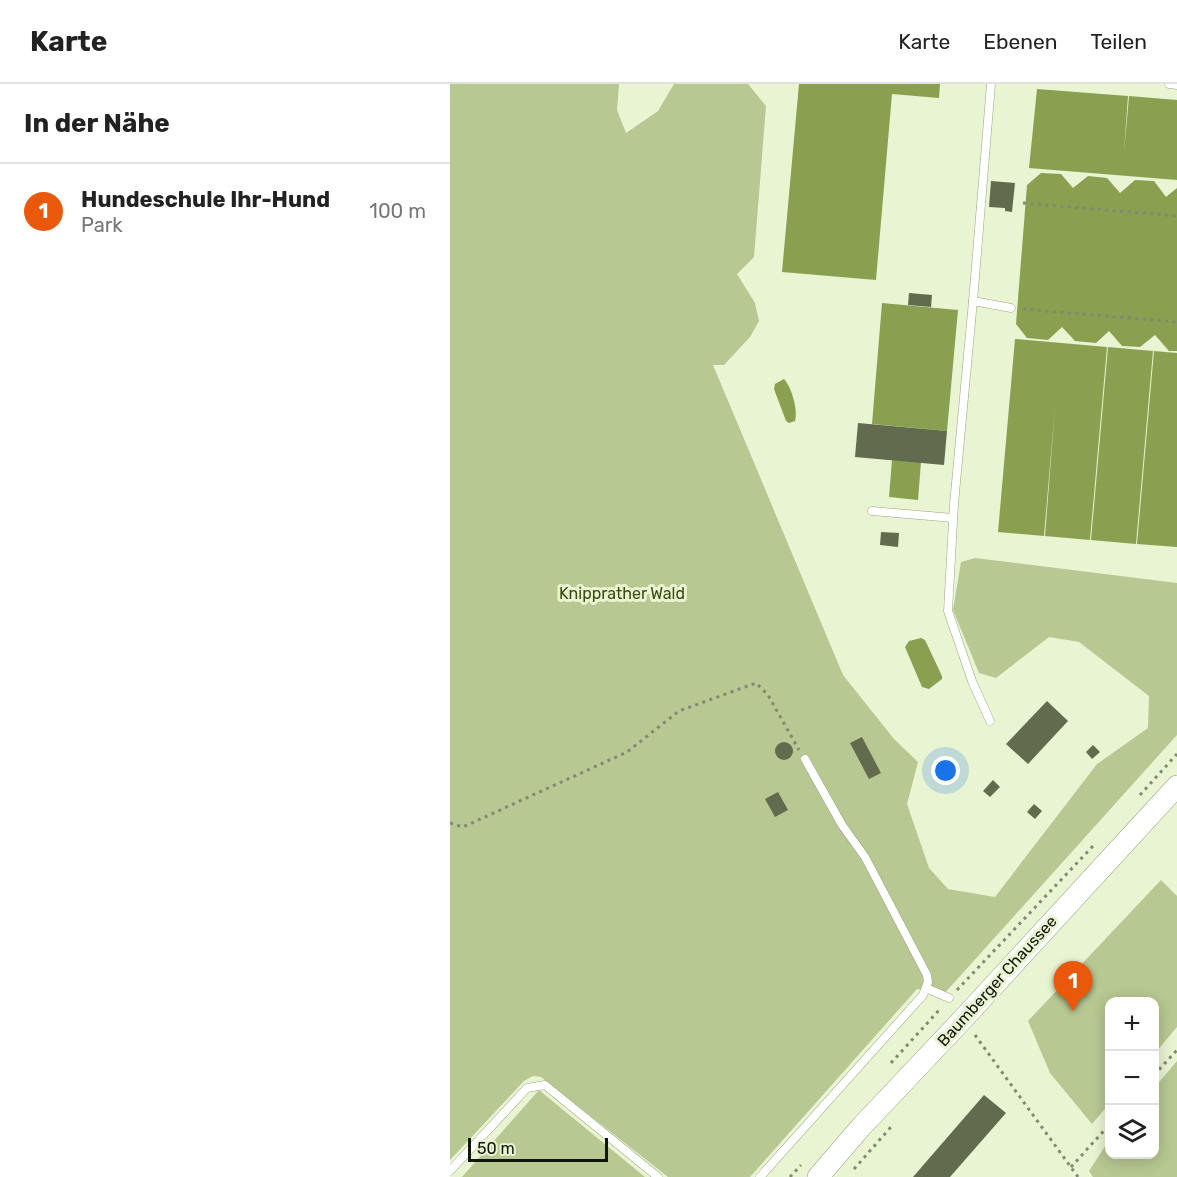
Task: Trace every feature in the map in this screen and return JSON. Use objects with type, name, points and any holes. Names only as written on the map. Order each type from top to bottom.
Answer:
[{"type":"street","name":"Baumberger Chaussee","points":[[810,1170],[861,1127],[1177,786]]},
{"type":"lane","points":[[990,721],[972,681],[948,611],[953,518],[991,84]]},
{"type":"lane","points":[[1169,84],[1177,85]]},
{"type":"lane","points":[[973,301],[1013,308]]},
{"type":"lane","points":[[872,511],[953,518]]},
{"type":"lane","points":[[760,1177],[923,995],[926,988],[927,975],[865,857],[839,821],[805,759]]},
{"type":"lane","points":[[926,988],[949,998]]},
{"type":"lane","points":[[450,1171],[526,1088],[545,1085],[658,1177]]},
{"type":"path","points":[[1023,203],[1177,216]]},
{"type":"path","points":[[1013,308],[1177,322]]},
{"type":"path","points":[[450,823],[463,827],[627,752],[679,711],[756,683],[768,695],[805,759]]},
{"type":"path","points":[[1134,800],[1177,754]]},
{"type":"path","points":[[888,1067],[949,998],[1095,843]]},
{"type":"path","points":[[963,1019],[1078,1177]]},
{"type":"path","points":[[1159,1070],[1177,1050]]},
{"type":"path","points":[[1071,1167],[1105,1130]]},
{"type":"path","points":[[790,1177],[810,1170]]},
{"type":"green space","name":"Knipprather Wald","points":[[450,84],[619,84],[617,110],[626,133],[658,111],[674,84],[748,84],[766,106],[754,257],[737,274],[755,303],[759,321],[750,337],[724,365],[713,365],[843,675],[894,739],[918,762],[907,804],[929,868],[948,889],[995,897],[1097,764],[1148,728],[1149,696],[1079,642],[1049,637],[996,678],[979,673],[953,610],[961,562],[975,558],[1177,583],[1177,735],[943,995],[917,989],[750,1177],[668,1177],[541,1077],[533,1076],[524,1081],[450,1160]]},
{"type":"green space","points":[[1161,880],[1177,896],[1177,1027],[1159,1048],[1159,997],[1105,997],[1105,1109],[1092,1124],[1050,1073],[1028,1021]]},
{"type":"green space","points":[[1177,1061],[1177,1177],[1093,1177],[1089,1171],[1105,1146],[1105,1159],[1159,1159],[1159,1082]]},
{"type":"green space","points":[[539,1090],[645,1177],[462,1177]]},
{"type":"shaded area","points":[[799,84],[940,84],[939,98],[892,94],[876,280],[782,272]]},
{"type":"shaded area","points":[[1037,89],[1128,96],[1124,152],[1129,96],[1177,100],[1177,180],[1029,168]]},
{"type":"shaded area","points":[[1041,173],[1061,174],[1073,188],[1088,176],[1107,178],[1120,193],[1135,180],[1154,181],[1166,197],[1177,188],[1177,351],[1169,351],[1155,335],[1140,347],[1122,346],[1109,331],[1096,343],[1075,341],[1062,327],[1048,340],[1027,338],[1016,324],[1027,185]]},
{"type":"shaded area","points":[[882,303],[958,310],[947,431],[872,424]]},
{"type":"shaded area","points":[[1015,339],[1107,347],[1090,540],[1045,536],[1055,407],[1044,536],[998,532]]},
{"type":"shaded area","points":[[1108,347],[1153,351],[1136,544],[1091,540]]},
{"type":"shaded area","points":[[1154,351],[1177,353],[1177,547],[1137,544]]},
{"type":"shaded area","points":[[784,379],[792,393],[796,411],[795,421],[789,423],[786,421],[774,389],[775,384]]},
{"type":"shaded area","points":[[892,460],[921,462],[918,500],[889,497]]},
{"type":"shaded area","points":[[921,638],[925,640],[942,676],[942,679],[929,689],[922,687],[905,647],[909,641]]},
{"type":"building","points":[[991,181],[1015,183],[1012,212],[1005,211],[1005,208],[989,207]]},
{"type":"building","points":[[909,293],[932,295],[931,307],[908,305]]},
{"type":"building","points":[[858,423],[947,431],[944,465],[855,457]]},
{"type":"building","points":[[881,532],[899,533],[898,547],[880,545]]},
{"type":"building","points":[[1047,701],[1068,721],[1028,764],[1006,744]]},
{"type":"building","points":[[862,737],[881,773],[869,779],[850,743]]},
{"type":"building","points":[[780,742],[788,742],[793,747],[791,758],[780,760],[775,755],[775,747]]},
{"type":"building","points":[[1093,745],[1100,752],[1092,759],[1086,752]]},
{"type":"building","points":[[993,780],[1000,787],[990,797],[983,791]]},
{"type":"building","points":[[778,792],[788,810],[775,817],[765,799]]},
{"type":"building","points":[[1034,804],[1042,811],[1035,819],[1027,812]]},
{"type":"building","points":[[984,1095],[1006,1113],[950,1177],[913,1177]]},
{"type":"place","name":"Hundeschule Ihr-Hund","points":[[1073,1011]]}]
